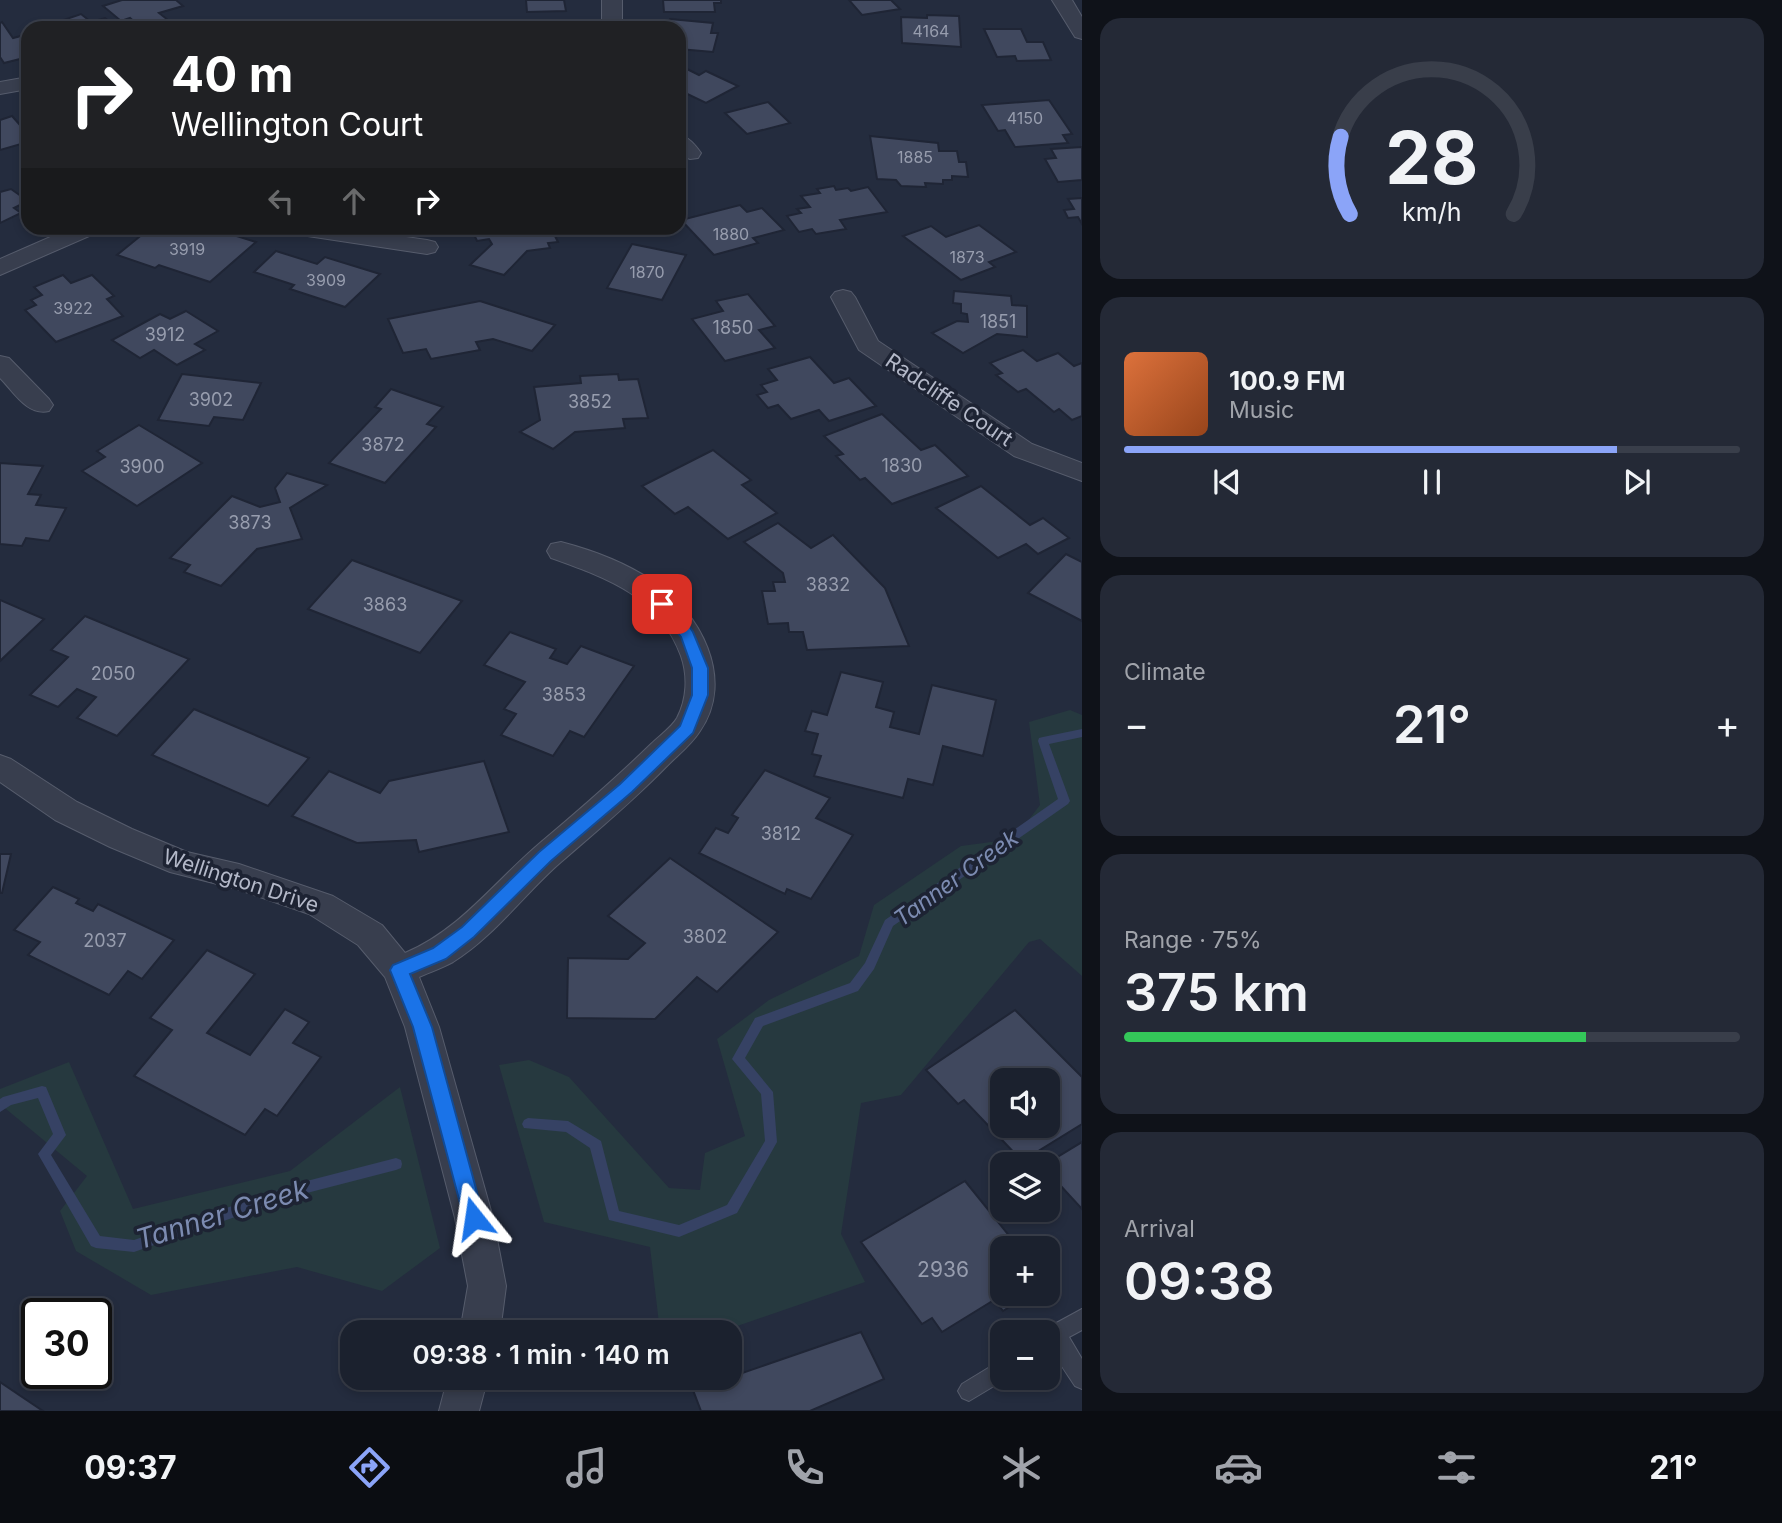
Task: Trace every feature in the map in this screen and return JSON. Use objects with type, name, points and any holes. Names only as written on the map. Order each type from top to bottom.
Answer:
[{"type":"street","points":[[612,0],[612,21]]},
{"type":"street","points":[[1062,0],[1082,33]]},
{"type":"street","points":[[0,88],[21,84]]},
{"type":"street","points":[[0,268],[73,235]]},
{"type":"street","points":[[347,235],[427,247]]},
{"type":"street","name":"Radcliffe Court","points":[[843,297],[868,345],[1023,450],[1082,473]]},
{"type":"street","points":[[0,363],[40,405]]},
{"type":"street","points":[[399,970],[440,953],[468,932],[545,857],[626,788],[687,729],[700,695],[700,668],[688,636],[673,613],[633,582],[609,569],[561,551]]},
{"type":"street","name":"Wellington Drive","points":[[0,767],[66,811],[121,838],[181,863],[239,877],[321,905],[370,935],[399,970],[422,1027],[474,1218],[487,1286],[482,1320]]},
{"type":"street","points":[[459,1411],[465,1390]]},
{"type":"lane","points":[[1060,1331],[1082,1319]]},
{"type":"lane","points":[[1060,1347],[1082,1379]]},
{"type":"lane","points":[[970,1391],[990,1378]]},
{"type":"shaded area","points":[[1070,710],[1082,715],[1082,976],[1040,939],[1029,942],[901,1095],[861,1103],[841,1234],[865,1282],[742,1324],[742,1320],[659,1320],[650,1247],[544,1222],[499,1065],[529,1060],[569,1077],[669,1188],[700,1190],[705,1153],[745,1136],[717,1039],[769,1000],[859,956],[874,905],[961,846],[1014,839],[1040,805],[1029,722]]},
{"type":"shaded area","points":[[69,1062],[133,1209],[290,1171],[400,1087],[440,1248],[382,1291],[297,1267],[151,1295],[76,1251],[60,1211],[87,1176],[0,1104],[0,1089]]},
{"type":"building","points":[[122,0],[176,0],[183,6],[159,13],[168,20],[165,21],[133,21],[130,18],[121,21],[103,6]]},
{"type":"building","points":[[526,0],[564,0],[566,11],[527,12]]},
{"type":"building","points":[[663,0],[721,0],[721,3],[714,3],[715,12],[664,12]]},
{"type":"building","points":[[849,0],[891,0],[900,9],[862,15]]},
{"type":"building","points":[[81,14],[90,21],[61,21]]},
{"type":"building","points":[[927,15],[959,16],[961,47],[902,43],[901,17],[927,18]]},
{"type":"building","points":[[670,19],[713,23],[711,33],[718,33],[713,52],[686,50],[686,21]]},
{"type":"building","points":[[2,22],[13,38],[21,36],[21,59],[4,63],[0,57]]},
{"type":"building","points":[[984,29],[1021,29],[1027,42],[1043,42],[1051,60],[1017,61],[1015,56],[997,57]]},
{"type":"building","points":[[686,68],[699,75],[706,71],[738,86],[706,103],[686,93]]},
{"type":"building","points":[[1049,100],[1072,134],[1063,135],[1068,143],[1015,147],[1005,130],[998,131],[982,105]]},
{"type":"building","points":[[768,102],[790,123],[747,134],[725,113]]},
{"type":"building","points":[[12,116],[21,126],[21,144],[0,150],[0,120]]},
{"type":"building","points":[[870,136],[938,143],[939,151],[957,151],[959,162],[966,162],[968,177],[952,176],[952,180],[943,180],[943,184],[925,183],[926,187],[901,186],[896,180],[877,179]]},
{"type":"building","points":[[1082,147],[1082,180],[1058,182],[1045,159],[1056,158],[1051,149]]},
{"type":"building","points":[[834,186],[836,190],[848,188],[851,191],[868,187],[887,212],[840,220],[846,229],[816,234],[812,229],[799,232],[787,216],[801,213],[797,209],[810,207],[801,196],[820,193],[817,189]]},
{"type":"building","points":[[11,189],[21,196],[21,204],[14,208],[21,213],[0,223],[0,192]]},
{"type":"building","points":[[1082,198],[1082,224],[1078,217],[1068,218],[1064,210],[1074,209],[1068,199]]},
{"type":"building","points":[[740,205],[747,212],[762,208],[784,230],[753,238],[758,243],[714,255],[686,225],[686,219]]},
{"type":"building","points":[[979,225],[1016,252],[989,262],[995,267],[961,280],[903,236],[931,226],[946,237]]},
{"type":"building","points":[[142,235],[234,235],[256,242],[210,282],[159,265],[155,268],[117,255]]},
{"type":"building","points":[[474,235],[554,235],[558,242],[548,243],[550,248],[527,251],[504,275],[470,265],[492,244],[489,239],[477,241]]},
{"type":"building","points":[[632,244],[686,255],[662,300],[607,288]]},
{"type":"building","points":[[276,251],[317,264],[325,257],[380,274],[345,307],[290,289],[294,285],[254,272]]},
{"type":"building","points":[[63,275],[71,283],[92,275],[114,296],[107,299],[123,316],[56,342],[25,310],[36,305],[31,300],[42,295],[34,287]]},
{"type":"building","points":[[954,291],[1011,296],[1012,305],[1027,306],[1027,337],[997,334],[963,353],[932,333],[957,321],[968,322],[967,314],[961,313],[961,304],[953,303]]},
{"type":"building","points":[[748,294],[775,326],[759,330],[775,348],[725,361],[692,319],[723,311],[716,301]]},
{"type":"building","points":[[480,301],[555,325],[532,351],[493,339],[476,342],[480,350],[431,359],[426,349],[403,353],[388,319]]},
{"type":"building","points":[[186,311],[218,331],[195,344],[205,350],[177,365],[154,350],[140,358],[112,340],[160,314],[170,319]]},
{"type":"building","points":[[1023,350],[1037,361],[1058,353],[1074,366],[1082,363],[1082,416],[1072,420],[1059,409],[1054,412],[1026,389],[1018,392],[996,375],[1002,373],[990,363]]},
{"type":"building","points":[[810,357],[834,383],[849,378],[876,406],[829,421],[819,410],[791,419],[778,405],[768,408],[757,395],[767,392],[761,385],[777,380],[768,369]]},
{"type":"building","points":[[182,374],[261,383],[243,420],[214,417],[209,426],[158,420]]},
{"type":"building","points":[[618,374],[619,380],[638,379],[648,418],[623,419],[625,428],[575,432],[553,449],[520,432],[540,420],[534,387],[581,383],[580,376]]},
{"type":"building","points":[[391,389],[443,407],[427,424],[436,427],[385,483],[329,463],[381,409],[375,407]]},
{"type":"building","points":[[882,414],[921,450],[935,445],[968,476],[892,504],[865,478],[860,480],[836,456],[843,454],[824,436]]},
{"type":"building","points":[[139,425],[202,463],[137,506],[82,471],[105,457],[97,451]]},
{"type":"building","points":[[713,450],[751,480],[742,485],[777,513],[728,539],[688,507],[675,514],[642,486]]},
{"type":"building","points":[[0,463],[43,466],[28,494],[41,495],[36,505],[66,508],[49,541],[26,538],[22,546],[0,544]]},
{"type":"building","points":[[287,473],[327,485],[290,508],[302,539],[257,549],[221,586],[184,572],[190,565],[170,558],[232,496],[260,507],[280,502],[275,488]]},
{"type":"building","points":[[981,486],[1030,525],[1043,518],[1069,538],[1038,554],[1026,544],[998,558],[936,508]]},
{"type":"building","points":[[778,523],[811,548],[833,535],[885,588],[909,646],[807,650],[803,632],[789,632],[788,623],[768,624],[762,591],[775,591],[773,582],[785,582],[783,573],[744,542]]},
{"type":"building","points":[[1066,554],[1082,562],[1082,621],[1028,593]]},
{"type":"building","points":[[352,560],[462,601],[420,653],[308,609]]},
{"type":"building","points":[[0,600],[44,619],[0,661]]},
{"type":"building","points":[[85,616],[189,659],[117,736],[77,718],[96,697],[77,689],[58,707],[30,695],[68,657],[51,650]]},
{"type":"building","points":[[510,632],[556,649],[550,658],[567,664],[581,646],[634,666],[584,737],[570,731],[553,756],[501,735],[516,714],[504,709],[525,682],[484,665]]},
{"type":"building","points":[[841,672],[883,682],[876,707],[894,712],[890,727],[919,734],[932,685],[996,700],[983,756],[943,746],[933,785],[908,779],[903,798],[814,776],[821,756],[812,754],[818,734],[805,731],[812,711],[827,715]]},
{"type":"building","points":[[194,709],[309,758],[268,806],[152,755]]},
{"type":"building","points":[[484,761],[509,832],[419,852],[416,840],[357,843],[292,816],[329,771],[380,793],[389,781]]},
{"type":"building","points":[[765,770],[830,798],[816,818],[853,835],[811,899],[787,889],[785,894],[699,853],[716,828],[728,833],[738,818],[732,815]]},
{"type":"building","points":[[0,854],[11,854],[2,893],[0,893]]},
{"type":"building","points":[[670,858],[778,932],[717,992],[697,977],[655,1019],[567,1018],[568,958],[628,959],[645,943],[608,916]]},
{"type":"building","points":[[53,887],[79,899],[76,903],[93,911],[98,904],[174,940],[142,979],[128,971],[109,995],[28,955],[40,942],[14,930]]},
{"type":"building","points":[[207,950],[255,974],[207,1033],[250,1055],[285,1009],[309,1022],[293,1043],[321,1057],[277,1116],[265,1109],[245,1135],[134,1076],[172,1030],[150,1018]]},
{"type":"building","points":[[1015,1010],[1082,1077],[1082,1124],[1060,1138],[1060,1068],[990,1068],[990,1127],[964,1100],[958,1104],[926,1070]]},
{"type":"building","points":[[1000,1138],[1059,1138],[1037,1152],[1013,1152]]},
{"type":"building","points":[[1082,1142],[1082,1209],[1060,1185],[1060,1155]]},
{"type":"building","points":[[965,1181],[990,1212],[990,1222],[998,1222],[1009,1236],[990,1236],[990,1302],[942,1332],[932,1318],[922,1324],[861,1242]]},
{"type":"building","points":[[861,1332],[884,1379],[810,1411],[701,1411],[693,1390],[742,1390],[742,1373]]},
{"type":"building","points":[[0,1382],[43,1411],[0,1411]]},
{"type":"waterway","name":"Tanner Creek","points":[[528,1124],[568,1127],[596,1145],[614,1216],[679,1231],[732,1209],[771,1142],[767,1092],[738,1059],[759,1022],[854,987],[870,966],[889,923],[1064,801],[1043,741],[1082,733]]},
{"type":"waterway","name":"Tanner Creek","points":[[0,1106],[7,1101],[42,1091],[60,1135],[44,1154],[96,1242],[134,1246],[299,1189],[396,1164]]},
{"type":"route","points":[[474,1218],[422,1027],[399,970],[440,953],[468,932],[545,857],[626,788],[687,729],[700,695],[700,668],[688,636],[673,613],[662,604]]}]
